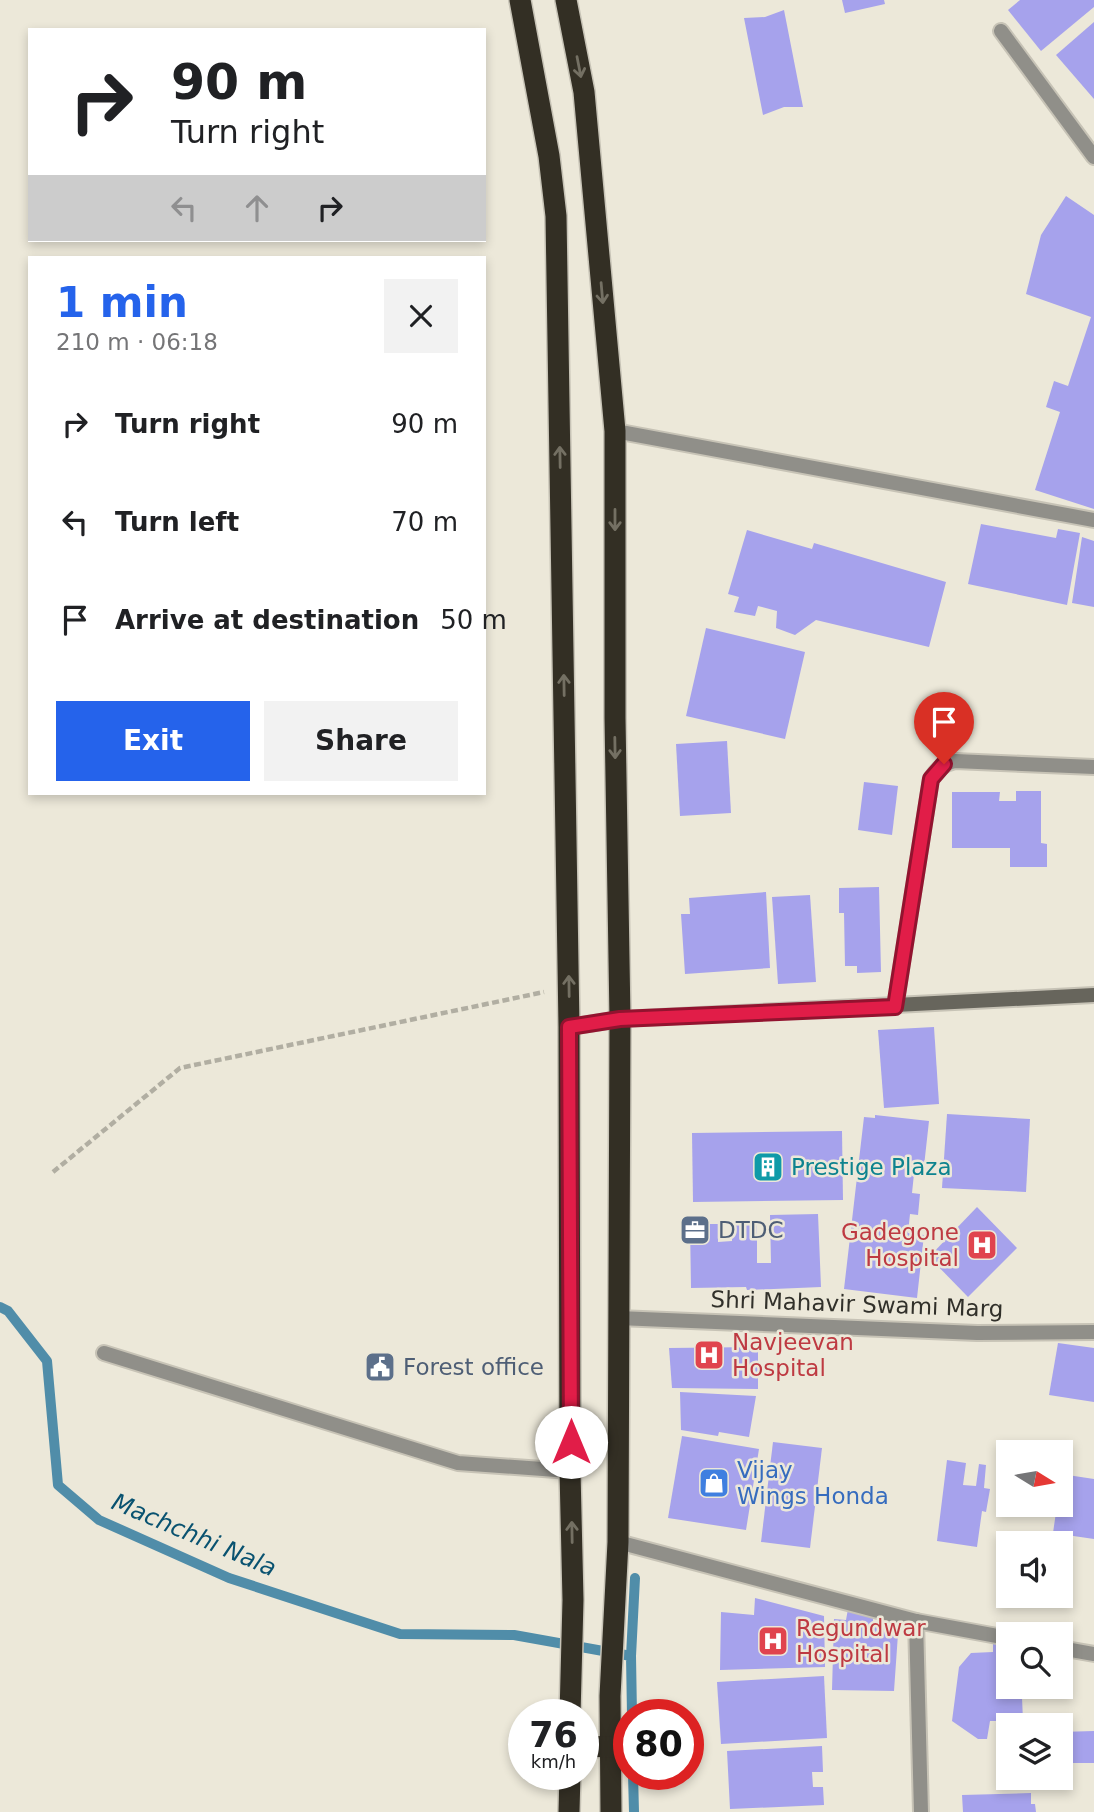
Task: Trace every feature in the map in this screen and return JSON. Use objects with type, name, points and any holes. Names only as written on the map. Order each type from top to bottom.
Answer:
[{"type":"highway","points":[[520,0],[549,156],[556,216],[569,987],[570,1471],[573,1600],[570,1699]]},
{"type":"highway","points":[[566,0],[584,92],[615,431],[615,718],[620,1019],[618,1542],[610,1696],[611,1812]]},
{"type":"highway","points":[[599,1747],[610,1747]]},
{"type":"highway","points":[[569,1812],[570,1790]]},
{"type":"street","points":[[1001,31],[1094,158]]},
{"type":"street","points":[[615,431],[1094,520]]},
{"type":"street","points":[[895,1007],[931,779],[936,770],[954,761],[1094,767]]},
{"type":"street","points":[[569,1027],[620,1019],[1094,995]]},
{"type":"street","name":"Shri Mahavir Swami Marg","points":[[618,1318],[977,1333],[1094,1332]]},
{"type":"street","points":[[104,1353],[458,1463],[570,1471]]},
{"type":"street","points":[[618,1542],[916,1621],[996,1636]]},
{"type":"street","points":[[916,1621],[921,1812]]},
{"type":"street","points":[[1073,1650],[1094,1654]]},
{"type":"path","points":[[52,1172],[180,1068],[569,987]]},
{"type":"building","points":[[842,0],[884,0],[885,4],[845,13]]},
{"type":"building","points":[[1020,0],[1094,0],[1094,7],[1041,51],[1008,10]]},
{"type":"building","points":[[784,10],[803,107],[784,107],[763,115],[744,18],[765,17]]},
{"type":"building","points":[[1094,22],[1094,99],[1056,55]]},
{"type":"building","points":[[1066,196],[1094,215],[1094,509],[1035,490],[1060,412],[1046,407],[1054,381],[1068,386],[1091,317],[1026,294],[1041,235]]},
{"type":"building","points":[[981,524],[1056,538],[1058,529],[1080,533],[1067,605],[968,584]]},
{"type":"building","points":[[747,530],[812,549],[814,543],[946,582],[929,647],[816,620],[795,635],[776,628],[777,611],[758,606],[755,616],[734,612],[739,597],[728,594]]},
{"type":"building","points":[[1082,537],[1094,541],[1094,607],[1072,603]]},
{"type":"building","points":[[706,628],[805,652],[785,739],[686,716]]},
{"type":"building","points":[[727,741],[731,813],[680,816],[676,744]]},
{"type":"building","points":[[864,782],[898,786],[892,835],[858,830]]},
{"type":"building","points":[[1016,791],[1041,791],[1041,843],[1047,844],[1047,867],[1010,867],[1010,848],[952,848],[952,792],[1000,792],[999,801],[1016,801]]},
{"type":"building","points":[[879,887],[881,972],[857,973],[857,966],[845,966],[844,913],[839,913],[839,888]]},
{"type":"building","points":[[766,892],[770,968],[685,974],[681,914],[690,914],[689,898]]},
{"type":"building","points":[[810,895],[816,982],[778,984],[772,897]]},
{"type":"building","points":[[934,1027],[939,1104],[884,1108],[878,1030]]},
{"type":"building","points":[[947,1114],[1030,1119],[1026,1192],[942,1188]]},
{"type":"building","points":[[875,1115],[929,1121],[923,1175],[914,1174],[912,1193],[920,1194],[918,1215],[910,1214],[908,1233],[924,1235],[917,1298],[844,1289],[864,1117],[875,1118]]},
{"type":"building","name":"Prestige Plaza","points":[[842,1131],[843,1200],[693,1202],[692,1133]]},
{"type":"building","points":[[977,1207],[1017,1248],[968,1297],[929,1257]]},
{"type":"building","points":[[818,1214],[821,1287],[747,1290],[746,1287],[691,1288],[690,1224],[718,1224],[718,1242],[732,1241],[732,1224],[757,1223],[757,1263],[771,1263],[770,1215]]},
{"type":"building","points":[[1058,1343],[1094,1348],[1094,1402],[1049,1395]]},
{"type":"building","points":[[758,1347],[758,1389],[672,1388],[669,1348]]},
{"type":"building","points":[[680,1392],[756,1396],[749,1437],[719,1432],[718,1436],[681,1430]]},
{"type":"building","name":"Vijay Wings Honda","points":[[682,1436],[759,1449],[746,1530],[668,1518]]},
{"type":"building","points":[[773,1442],[822,1448],[810,1548],[761,1542]]},
{"type":"building","points":[[947,1460],[966,1463],[963,1485],[976,1486],[979,1464],[986,1465],[984,1488],[990,1489],[986,1512],[982,1511],[977,1547],[937,1541]]},
{"type":"building","points":[[1073,1476],[1094,1479],[1094,1539],[1073,1536],[1073,1531],[1053,1531],[1055,1517],[1073,1517]]},
{"type":"building","name":"Regundwar Hospital","points":[[755,1598],[824,1616],[825,1667],[720,1670],[721,1612],[754,1615]]},
{"type":"building","points":[[848,1609],[873,1616],[873,1621],[891,1623],[891,1634],[898,1634],[894,1691],[832,1690],[834,1619],[846,1620]]},
{"type":"building","points":[[993,1644],[996,1645],[996,1699],[1022,1699],[1023,1713],[996,1713],[996,1721],[990,1721],[987,1739],[978,1739],[952,1721],[959,1667],[971,1653],[993,1652]]},
{"type":"building","points":[[824,1676],[827,1738],[721,1744],[717,1682]]},
{"type":"building","points":[[1094,1731],[1094,1763],[1073,1763],[1073,1732]]},
{"type":"building","points":[[822,1746],[823,1772],[812,1772],[813,1787],[823,1787],[824,1805],[730,1809],[727,1751]]},
{"type":"building","points":[[1031,1793],[1031,1804],[1035,1804],[1036,1812],[963,1812],[962,1795]]},
{"type":"waterway","name":"Machchhi Nala","points":[[0,1307],[8,1311],[47,1361],[58,1485],[99,1520],[229,1578],[400,1634],[514,1635],[631,1656],[632,1699]]},
{"type":"waterway","points":[[631,1656],[635,1578]]},
{"type":"waterway","points":[[633,1790],[634,1812]]},
{"type":"place","name":"Prestige Plaza","points":[[768,1167]]},
{"type":"place","name":"DTDC","points":[[695,1230]]},
{"type":"place","name":"Gadegone Hospital","points":[[982,1245]]},
{"type":"place","name":"Navjeevan Hospital","points":[[709,1355]]},
{"type":"place","name":"Forest office","points":[[380,1367]]},
{"type":"place","name":"Vijay Wings Honda","points":[[714,1483]]},
{"type":"place","name":"Regundwar Hospital","points":[[773,1641]]},
{"type":"route","points":[[571,1442],[569,1027],[620,1019],[895,1007],[931,779],[936,770],[944,764]]}]
